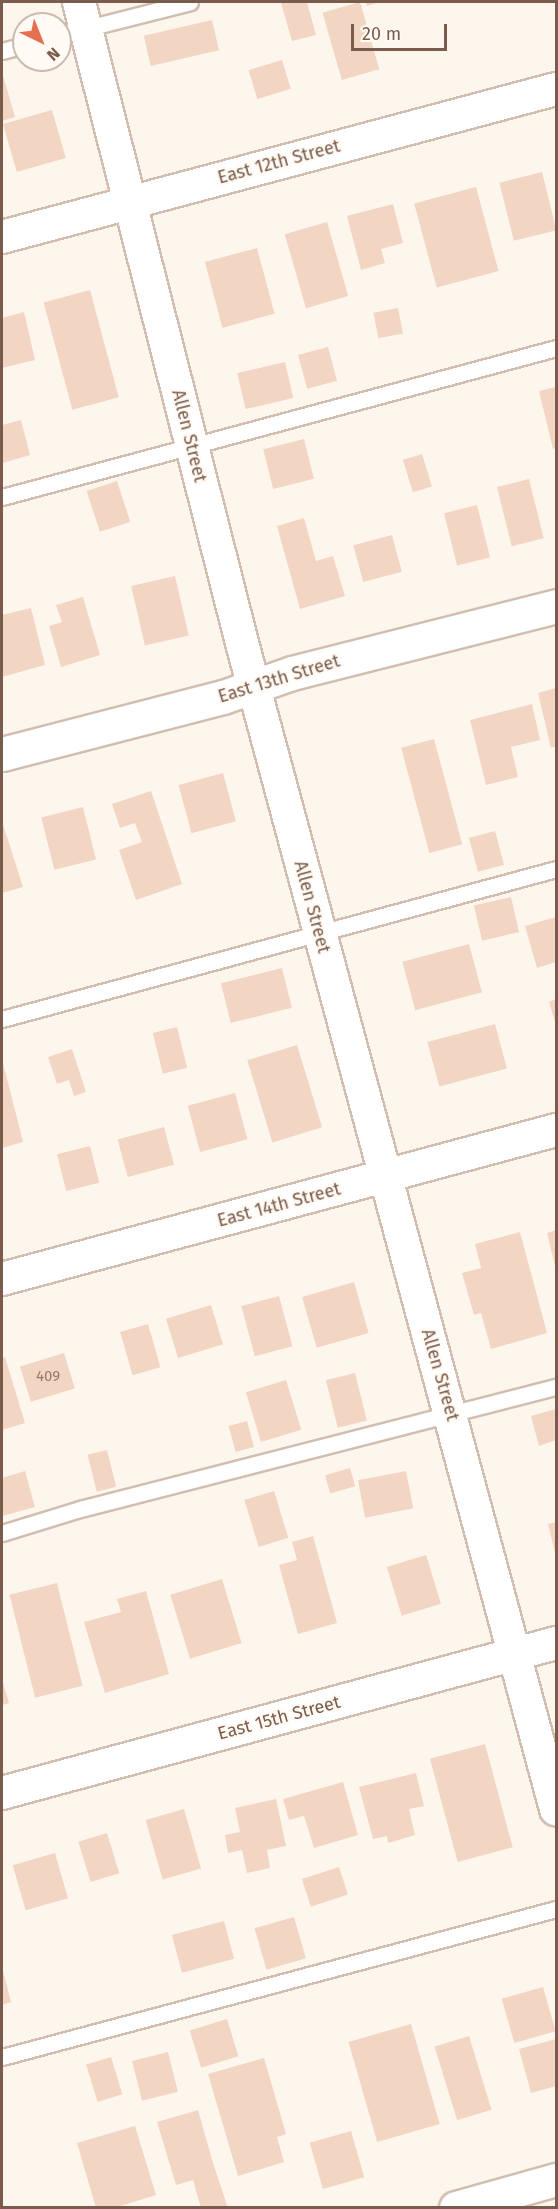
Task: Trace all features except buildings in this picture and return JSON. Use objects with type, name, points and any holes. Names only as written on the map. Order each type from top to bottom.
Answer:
[{"type":"street","name":"Allen Street","points":[[75,22],[130,202],[191,445],[320,935],[388,1178],[556,1809]]},
{"type":"street","name":"East 12th Street","points":[[2,237],[556,89]]},
{"type":"street","name":"East 13th Street","points":[[2,754],[255,686],[292,673],[556,606]]},
{"type":"street","name":"East 14th Street","points":[[2,1279],[388,1178],[556,1130]]},
{"type":"street","name":"East 15th Street","points":[[2,1793],[556,1643]]},
{"type":"street","points":[[456,2208],[556,2180]]},
{"type":"lane","points":[[75,22],[190,2]]},
{"type":"lane","points":[[2,497],[556,348]]},
{"type":"lane","points":[[2,1019],[320,935],[556,869]]},
{"type":"lane","points":[[2,1533],[80,1509],[556,1387]]},
{"type":"lane","points":[[2,2057],[556,1909]]}]
